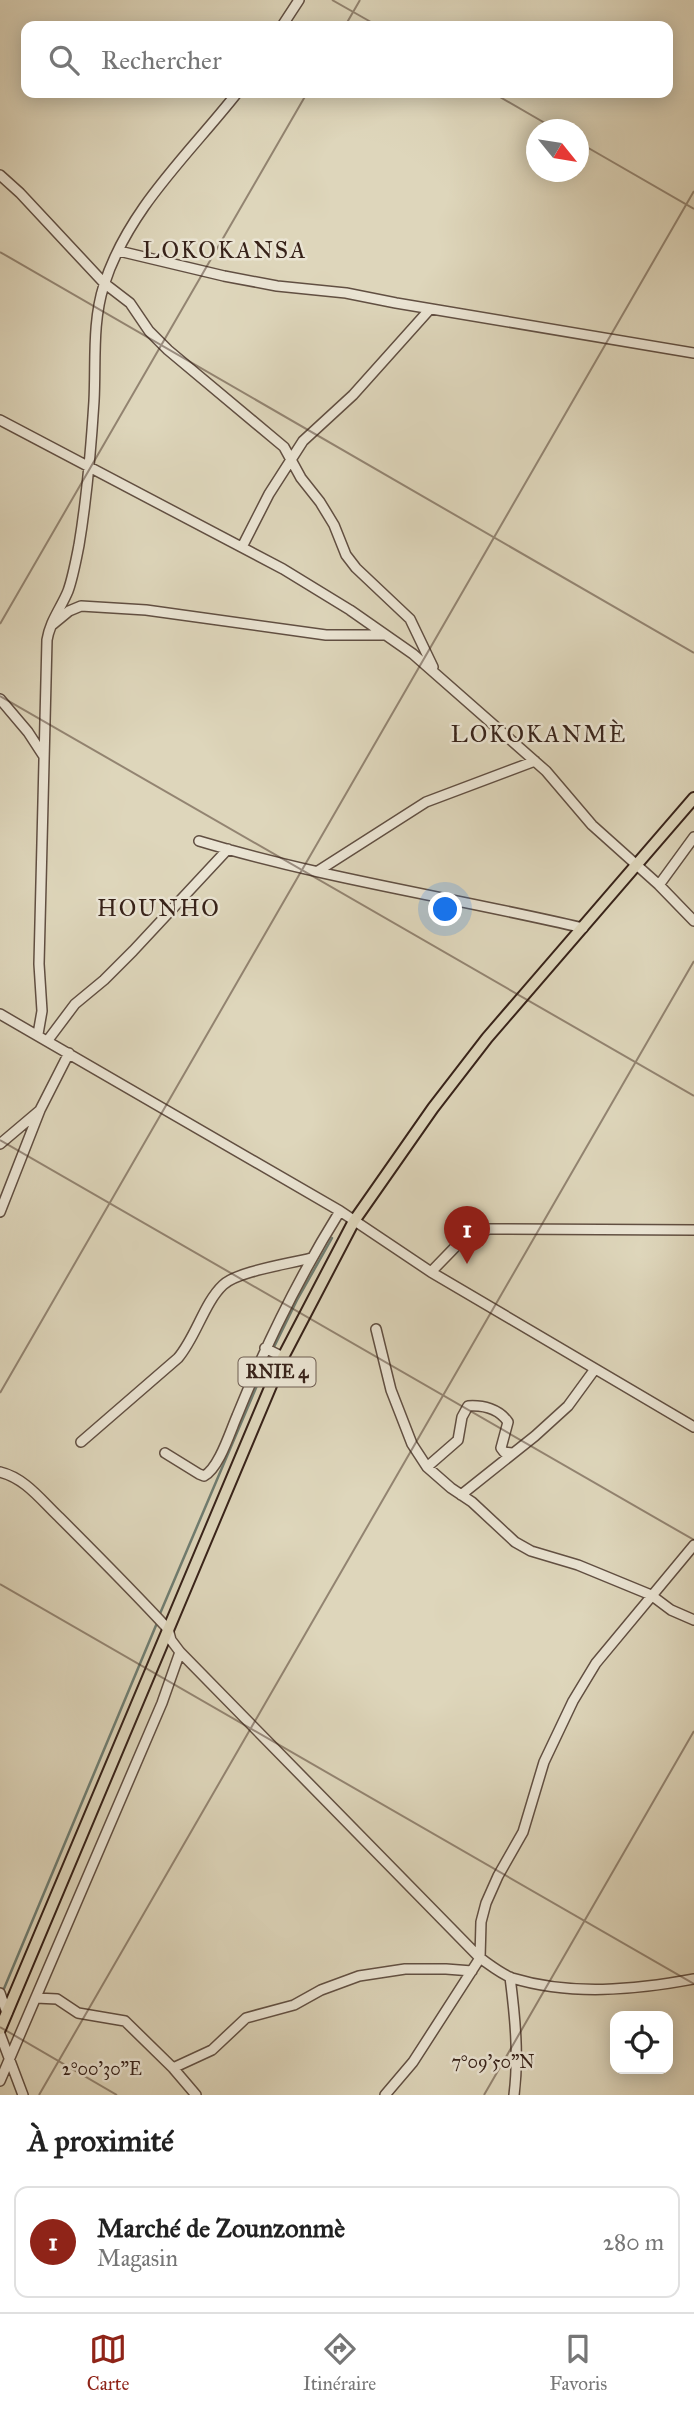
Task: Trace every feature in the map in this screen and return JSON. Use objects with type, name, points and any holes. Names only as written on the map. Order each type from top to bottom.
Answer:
[{"type":"main road","name":"RNIE 4","points":[[0,2032],[168,1629],[273,1352],[354,1221],[440,1098],[487,1038],[694,798]]},
{"type":"street","points":[[285,21],[299,0]]},
{"type":"street","points":[[38,1034],[42,1012],[40,964],[43,755],[49,627],[71,582],[79,545],[89,465],[96,321],[104,283],[131,226],[233,98]]},
{"type":"street","points":[[0,175],[104,283],[130,303],[149,331],[168,350],[274,439],[291,457],[301,478],[334,526],[346,555],[356,568],[410,619],[435,672]]},
{"type":"street","points":[[119,251],[237,278],[346,293],[694,353]]},
{"type":"street","points":[[242,547],[291,457],[320,424],[353,395],[430,309]]},
{"type":"street","points":[[0,420],[242,547],[350,610],[385,635],[435,672],[535,761],[592,825],[659,885],[694,921]]},
{"type":"street","points":[[49,627],[74,608],[90,606],[146,610],[326,635],[385,635]]},
{"type":"street","points":[[0,699],[28,732],[43,755]]},
{"type":"street","points":[[317,870],[426,802],[535,761]]},
{"type":"street","points":[[659,885],[694,836]]},
{"type":"street","points":[[199,841],[412,892],[495,907],[583,928]]},
{"type":"street","points":[[48,1040],[75,1004],[133,951],[228,849]]},
{"type":"street","points":[[0,1014],[340,1211],[431,1272],[694,1427]]},
{"type":"street","points":[[0,1212],[40,1110],[69,1053]]},
{"type":"street","points":[[0,1144],[40,1110]]},
{"type":"street","points":[[165,1453],[204,1476],[212,1469],[273,1352],[311,1258],[340,1211]]},
{"type":"street","points":[[431,1272],[461,1241],[489,1229],[694,1230]]},
{"type":"street","points":[[81,1442],[178,1358],[226,1282],[311,1258]]},
{"type":"street","points":[[376,1329],[391,1390],[412,1444],[427,1467],[486,1514],[515,1542],[531,1551],[578,1565],[651,1595],[671,1610],[694,1620]]},
{"type":"street","points":[[461,1494],[535,1436],[568,1406],[595,1369]]},
{"type":"street","points":[[427,1467],[458,1440],[462,1418],[468,1406],[482,1405],[504,1415],[508,1422],[501,1448],[504,1452],[512,1453]]},
{"type":"street","points":[[0,1472],[29,1486],[104,1560],[168,1629],[171,1640],[180,1652],[480,1958],[510,1977],[556,1986],[600,1990],[644,1989],[694,1979]]},
{"type":"street","points":[[385,2095],[413,2062],[480,1958],[481,1922],[486,1903],[523,1832],[544,1762],[573,1701],[596,1663],[694,1545]]},
{"type":"street","points":[[0,2081],[162,1703],[180,1652]]},
{"type":"street","points":[[173,2068],[212,2050],[246,2018],[294,2005],[321,1990],[359,1976],[405,1969],[472,1971]]},
{"type":"street","points":[[510,1977],[517,2061],[514,2095]]},
{"type":"street","points":[[0,1993],[7,2013]]},
{"type":"street","points":[[36,1998],[57,1998],[78,2013],[125,2021],[196,2095]]},
{"type":"street","points":[[0,2032],[23,2095]]},
{"type":"waterway","points":[[273,1349],[332,1238]]},
{"type":"waterway","points":[[159,1616],[270,1355]]},
{"type":"waterway","points":[[3,1991],[157,1623]]},
{"type":"place","name":"Marché de Zounzonmè","points":[[467,1264]]},
{"type":"district","name":"LOKOKANSA","points":[[225,250]]},
{"type":"district","name":"LOKOKANMÈ","points":[[539,734]]},
{"type":"district","name":"HOUNHO","points":[[159,908]]}]
